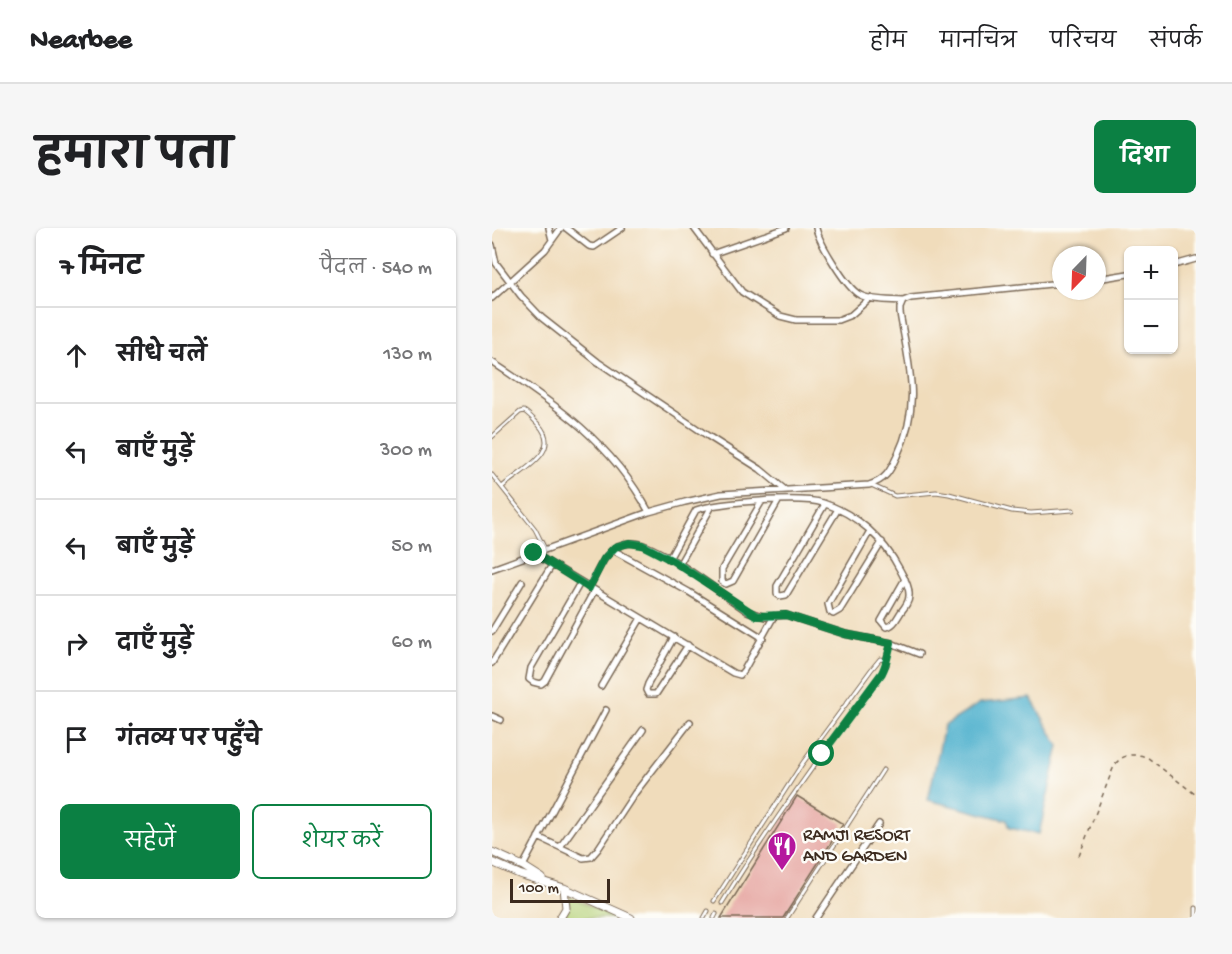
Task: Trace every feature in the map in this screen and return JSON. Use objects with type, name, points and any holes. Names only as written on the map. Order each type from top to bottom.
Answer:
[{"type":"street","points":[[549,228],[552,240]]},
{"type":"street","points":[[492,298],[532,263],[563,228],[594,247],[622,228]]},
{"type":"street","points":[[694,228],[742,292],[770,311],[787,319],[838,320],[851,315],[870,298]]},
{"type":"street","points":[[712,254],[786,228]]},
{"type":"street","points":[[816,228],[820,242],[855,292],[870,298],[903,301],[911,298],[995,288],[1052,284]]},
{"type":"street","points":[[492,245],[493,260],[542,318],[598,362],[760,469],[784,489]]},
{"type":"street","points":[[1178,264],[1196,259]]},
{"type":"street","points":[[1106,278],[1124,275]]},
{"type":"street","points":[[492,570],[649,512],[721,494],[869,485],[881,481],[889,472],[903,444],[912,415],[911,382],[900,308],[903,301]]},
{"type":"street","points":[[492,362],[561,409],[591,436],[629,478],[649,512]]},
{"type":"street","points":[[669,559],[696,510],[712,506],[762,501],[811,500],[838,509],[870,531],[882,542],[905,579],[910,595],[908,602],[892,625],[886,627],[881,621],[905,579]]},
{"type":"street","points":[[762,501],[722,569],[722,582],[726,584],[733,581],[779,501]]},
{"type":"street","points":[[825,504],[777,586],[777,594],[780,596],[786,595],[838,509]]},
{"type":"street","points":[[679,565],[712,506]]},
{"type":"street","points":[[870,531],[828,604],[830,612],[836,613],[840,610],[882,542]]},
{"type":"street","points":[[580,583],[531,668],[528,675],[533,682],[541,684],[545,681],[592,589],[604,559],[615,547],[629,543],[642,545],[669,559],[757,616],[786,615],[845,634],[891,643],[919,654]]},
{"type":"street","points":[[613,550],[690,592],[763,638]]},
{"type":"street","points":[[534,553],[733,674],[740,675],[744,670],[774,616]]},
{"type":"street","points":[[492,663],[552,565]]},
{"type":"street","points":[[492,631],[522,582]]},
{"type":"street","points":[[601,686],[641,618]]},
{"type":"street","points":[[674,637],[648,684],[646,690],[648,694],[656,694],[688,645]]},
{"type":"street","points":[[523,866],[606,710]]},
{"type":"street","points":[[492,717],[501,720]]},
{"type":"street","points":[[538,837],[583,858],[595,853],[635,793],[690,722]]},
{"type":"street","points":[[560,847],[579,816],[643,730]]},
{"type":"street","points":[[816,918],[879,824]]},
{"type":"street","points":[[492,852],[523,866],[552,884]]},
{"type":"street","points":[[492,862],[519,874],[564,888],[631,918]]},
{"type":"street","points":[[561,918],[566,908],[564,888]]},
{"type":"lane","points":[[492,437],[524,411],[547,436],[548,444],[542,454],[502,487]]},
{"type":"lane","points":[[492,475],[535,529],[545,549]]},
{"type":"lane","points":[[869,485],[895,496],[941,492],[1012,511],[1031,513],[1073,510]]},
{"type":"lane","points":[[722,903],[776,819],[882,673],[891,643]]},
{"type":"lane","points":[[714,901],[802,764],[875,664],[880,659],[885,660]]},
{"type":"lane","points":[[787,918],[883,770]]},
{"type":"lane","points":[[1196,908],[1196,918]]},
{"type":"lane","points":[[704,918],[708,911]]},
{"type":"path","points":[[1079,856],[1114,766],[1126,755],[1147,757],[1196,795]]},
{"type":"green space","points":[[570,897],[617,918],[565,918]]},
{"type":"water","points":[[1031,698],[1059,746],[1039,834],[1009,828],[1006,820],[928,800],[944,726],[980,703]]},
{"type":"building","name":"RAMJI RESORT AND GARDEN","points":[[797,796],[843,824],[783,918],[721,918]]},
{"type":"place","name":"RAMJI RESORT AND GARDEN","points":[[782,872]]},
{"type":"route","points":[[534,553],[589,588],[604,559],[615,547],[629,543],[642,545],[673,561],[757,616],[786,615],[845,634],[891,643],[882,673],[822,754]]}]
